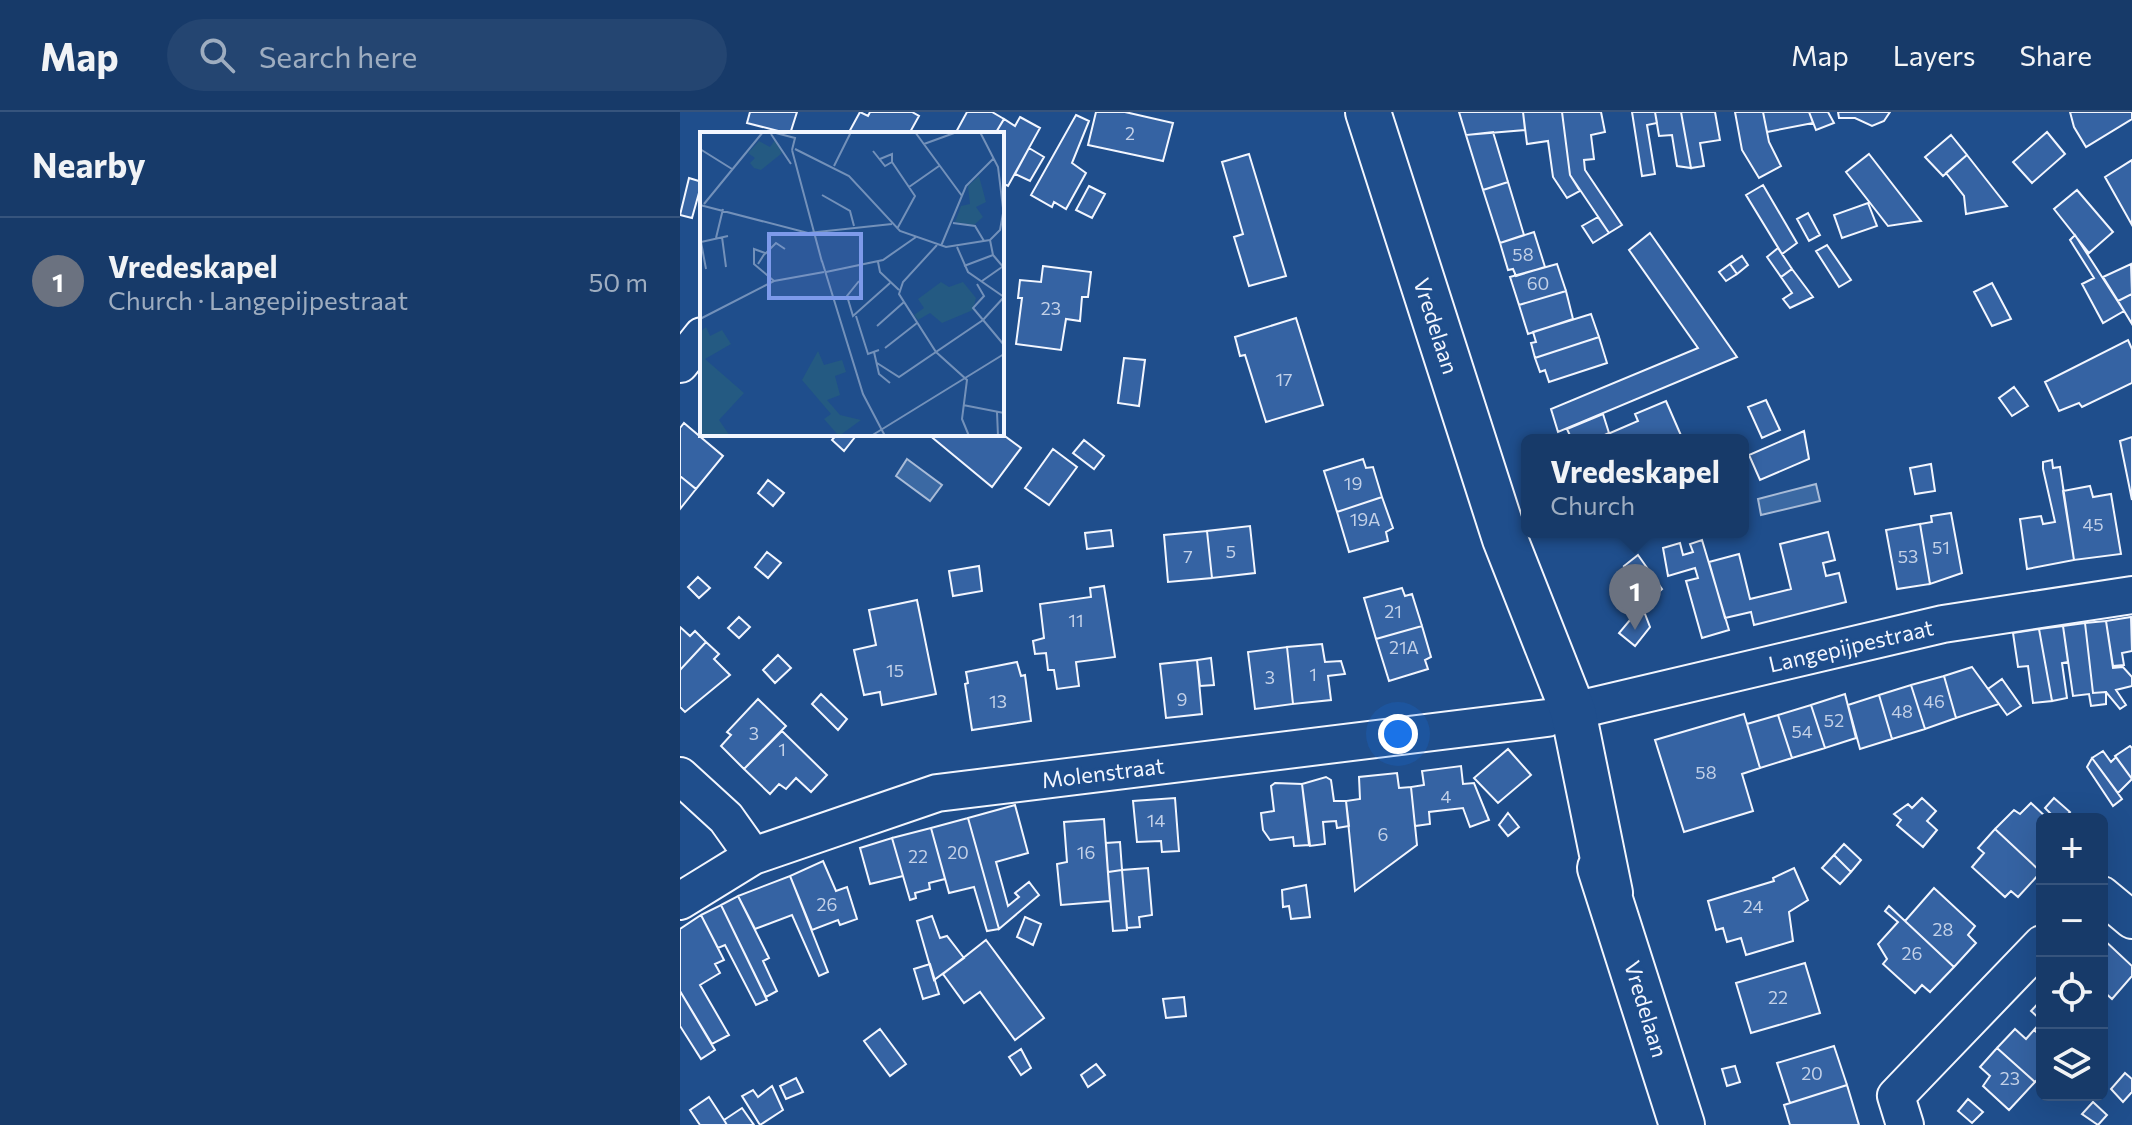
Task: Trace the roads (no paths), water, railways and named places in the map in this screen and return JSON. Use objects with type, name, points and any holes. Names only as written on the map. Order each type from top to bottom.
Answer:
[{"type":"main road","name":"Vredelaan","points":[[1368,112],[1560,715],[1610,893],[1682,1125]]},
{"type":"street","points":[[680,364],[700,339]]},
{"type":"street","name":"Langepijpestraat","points":[[1560,715],[1943,624],[2132,595]]},
{"type":"street","name":"Molenstraat","points":[[680,901],[753,856],[937,793],[1560,715]]},
{"type":"street","points":[[680,776],[726,818],[753,856]]},
{"type":"street","points":[[2108,900],[2132,920]]},
{"type":"street","points":[[1905,1125],[1896,1096],[2036,950]]},
{"type":"water","points":[[907,459],[942,485],[930,501],[896,476]]},
{"type":"water","points":[[1816,484],[1820,501],[1761,515],[1758,499]]},
{"type":"place","name":"Vredeskapel","points":[[1635,630]]}]
